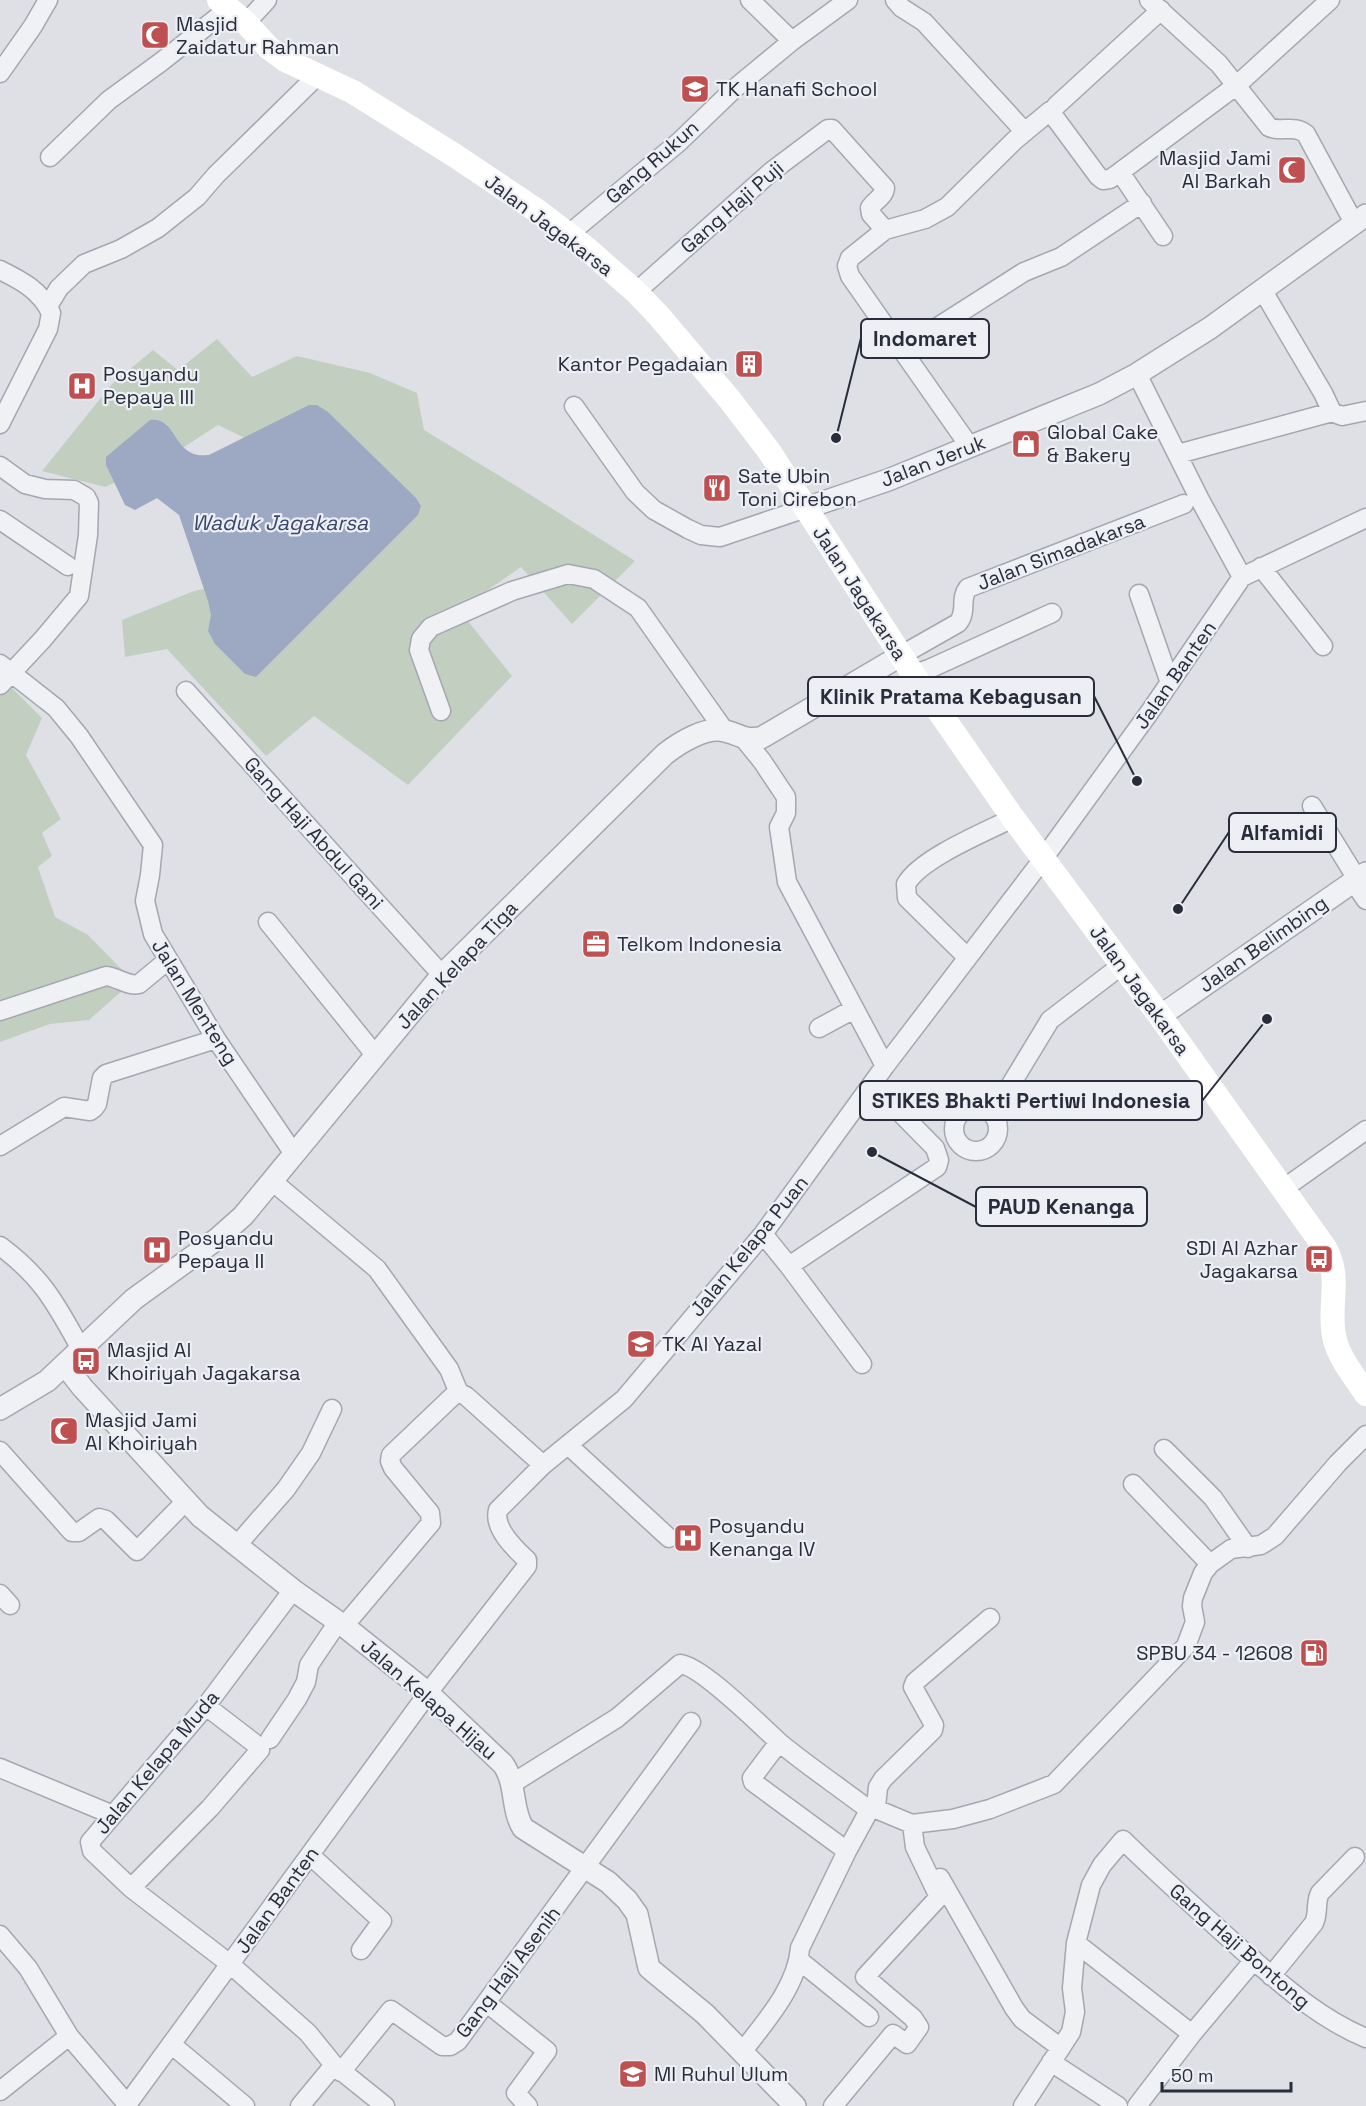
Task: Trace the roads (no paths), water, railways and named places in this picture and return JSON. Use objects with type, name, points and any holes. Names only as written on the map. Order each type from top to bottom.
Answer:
[{"type":"main road","name":"Jalan Jagakarsa","points":[[231,11],[285,60],[352,92],[505,188],[568,234],[636,292],[730,400],[769,451],[906,665],[1013,818],[1160,1016],[1333,1262],[1334,1337],[1340,1354],[1366,1394]]},
{"type":"street","points":[[0,73],[48,0]]},
{"type":"street","points":[[50,157],[109,100],[231,11],[267,0]]},
{"type":"street","points":[[750,0],[792,41]]},
{"type":"street","name":"Gang Rukun","points":[[568,234],[679,141],[734,89],[792,41],[848,0]]},
{"type":"street","points":[[895,0],[902,8],[924,22],[1025,132]]},
{"type":"street","points":[[970,447],[850,276],[848,266],[850,258],[885,230],[925,219],[947,207],[1050,111],[1098,176],[1103,180],[1110,179],[1237,85],[1330,0]]},
{"type":"street","points":[[1056,106],[1155,5],[1212,57],[1269,127],[1275,130],[1297,129],[1306,134],[1360,219]]},
{"type":"street","points":[[48,306],[59,288],[84,264],[121,249],[158,228],[197,197],[216,175],[318,75]]},
{"type":"street","name":"Gang Haji Puji","points":[[636,292],[772,171],[825,130],[832,129],[885,188],[870,208],[871,214],[885,230]]},
{"type":"street","points":[[1120,172],[1163,236]]},
{"type":"street","points":[[903,349],[1024,272],[1061,257],[1142,203]]},
{"type":"street","name":"Jalan Jeruk","points":[[574,406],[635,492],[654,510],[701,535],[720,537],[888,480],[1099,394],[1137,374],[1210,328],[1360,219]]},
{"type":"street","points":[[0,270],[33,288],[43,298],[51,313],[48,329],[0,424]]},
{"type":"street","points":[[1263,291],[1332,412]]},
{"type":"street","points":[[1137,374],[1242,577],[1366,518]]},
{"type":"street","points":[[1178,454],[1332,412],[1350,416],[1366,411]]},
{"type":"street","points":[[0,466],[25,484],[45,489],[74,490],[81,493],[90,503],[79,596],[43,639],[4,674]]},
{"type":"street","name":"Jalan Simadakarsa","points":[[906,665],[958,623],[964,613],[963,597],[968,588],[1184,504]]},
{"type":"street","points":[[0,520],[68,566]]},
{"type":"street","points":[[1261,567],[1323,646]]},
{"type":"street","points":[[441,711],[419,650],[421,639],[431,627],[512,591],[568,574],[594,579],[638,608],[724,730],[746,740],[786,797],[786,813],[779,827],[787,882],[885,1066]]},
{"type":"street","name":"Jalan Banten","points":[[1043,859],[1170,683],[1242,577]]},
{"type":"street","points":[[1139,594],[1170,683]]},
{"type":"street","points":[[746,740],[761,738],[775,732],[906,665],[929,669],[1052,613]]},
{"type":"street","name":"Jalan Menteng","points":[[4,674],[56,708],[79,736],[153,845],[145,901],[153,934],[216,1039],[294,1154]]},
{"type":"street","name":"Gang Haji Abdul Gani","points":[[186,691],[442,975]]},
{"type":"street","name":"Jalan Kelapa Tiga","points":[[0,1408],[38,1387],[65,1365],[134,1299],[230,1228],[272,1181],[442,975],[665,754],[689,738],[707,732],[724,730]]},
{"type":"street","points":[[1312,806],[1359,877],[1366,900]]},
{"type":"street","points":[[967,957],[907,898],[906,884],[914,873],[936,858],[1013,818]]},
{"type":"street","name":"Jalan Kelapa Puan","points":[[428,1693],[527,1566],[527,1560],[507,1538],[496,1515],[498,1510],[543,1465],[624,1398],[763,1233],[885,1066],[1043,859]]},
{"type":"street","name":"Jalan Belimbing","points":[[1160,1016],[1359,877]]},
{"type":"street","points":[[268,922],[376,1056]]},
{"type":"street","points":[[0,1011],[106,976],[134,986],[140,984],[168,960]]},
{"type":"street","points":[[993,1114],[1050,1020],[1122,965]]},
{"type":"street","points":[[819,1028],[854,1008]]},
{"type":"street","points":[[0,1146],[64,1107],[90,1111],[97,1104],[102,1077],[106,1074],[216,1039]]},
{"type":"street","points":[[789,1266],[937,1167],[939,1160],[935,1148],[872,1084]]},
{"type":"street","points":[[1283,1189],[1366,1130]]},
{"type":"street","points":[[272,1181],[377,1269],[449,1369],[459,1393],[466,1396],[543,1465]]},
{"type":"street","points":[[763,1233],[862,1364]]},
{"type":"street","points":[[0,1246],[23,1263],[38,1279],[55,1301],[81,1349]]},
{"type":"street","name":"Jalan Kelapa Hijau","points":[[65,1365],[82,1387],[201,1516],[428,1693],[503,1764],[513,1783],[518,1821],[523,1828],[608,1882],[633,1907],[642,1928],[644,1951],[649,1968],[705,2014],[795,2106]]},
{"type":"street","points":[[270,1739],[306,1682],[309,1665],[341,1624],[430,1523],[430,1513],[393,1468],[390,1461],[391,1455],[454,1395],[459,1393]]},
{"type":"street","points":[[237,1545],[286,1489],[311,1453],[332,1409]]},
{"type":"street","points":[[513,1783],[617,1718],[680,1664],[686,1664],[763,1725],[779,1742],[872,1808],[912,1824],[953,1819],[990,1809],[1054,1784],[1186,1646],[1195,1622],[1193,1598],[1203,1573],[1210,1564],[1231,1549],[1261,1545],[1275,1536],[1338,1463],[1366,1435]]},
{"type":"street","points":[[568,1446],[669,1538]]},
{"type":"street","points":[[1164,1449],[1213,1498],[1248,1548]]},
{"type":"street","points":[[0,1451],[72,1532],[79,1532],[99,1518],[106,1520],[137,1551],[186,1501]]},
{"type":"street","points":[[1133,1484],[1210,1564]]},
{"type":"street","name":"Jalan Kelapa Muda","points":[[293,1590],[206,1706],[90,1842],[92,1851],[131,1888],[230,1964],[308,2032],[338,2068],[385,2106]]},
{"type":"street","points":[[742,2052],[790,1984],[800,1961],[800,1948],[847,1851],[872,1808],[883,1779],[933,1730],[934,1725],[914,1687],[915,1682],[990,1618]]},
{"type":"street","name":"Jalan Banten","points":[[126,2105],[428,1693]]},
{"type":"street","points":[[131,1888],[210,1808],[260,1750],[258,1746],[206,1706]]},
{"type":"street","name":"Gang Haji Asenih","points":[[338,2068],[391,2010],[442,2046],[450,2046],[458,2041],[691,1722]]},
{"type":"street","points":[[779,1742],[752,1778],[753,1782],[847,1851]]},
{"type":"street","points":[[0,1768],[113,1815]]},
{"type":"street","points":[[912,1824],[946,1889],[1022,2019],[1056,2055],[1118,2106]]},
{"type":"street","points":[[833,2106],[893,2034],[907,2044],[919,2027],[913,2018],[865,1977],[939,1897],[915,1847],[912,1824]]},
{"type":"street","name":"Gang Haji Bontong","points":[[1076,1944],[1091,1885],[1102,1865],[1123,1840],[1176,1892],[1271,1976],[1328,2019],[1366,2038]]},
{"type":"street","points":[[310,1855],[382,1921],[361,1950]]},
{"type":"street","points":[[1271,1976],[1314,1923],[1320,1893],[1355,1857]]},
{"type":"street","points":[[0,1935],[28,1968],[69,2036],[126,2105]]},
{"type":"street","points":[[1023,2106],[1071,2032],[1075,2012],[1072,1988],[1076,1944]]},
{"type":"street","points":[[1076,1944],[1192,2034]]},
{"type":"street","points":[[1137,2106],[1192,2034],[1254,1960]]},
{"type":"street","points":[[800,1961],[869,2017]]},
{"type":"street","points":[[486,2003],[547,2051],[516,2093],[528,2106]]},
{"type":"street","points":[[0,2091],[69,2036]]},
{"type":"street","points":[[171,2044],[245,2106]]},
{"type":"street","points":[[300,2106],[338,2068]]},
{"type":"water","name":"Waduk Jagakarsa","points":[[309,405],[317,405],[328,412],[416,498],[421,506],[418,515],[256,677],[245,674],[215,644],[208,631],[211,615],[208,601],[179,515],[157,498],[135,510],[125,505],[106,465],[106,457],[150,420],[164,423],[187,450],[196,455],[209,455]]},
{"type":"place","name":"Masjid Zaidatur Rahman","points":[[155,35]]},
{"type":"place","name":"TK Hanafi School","points":[[695,89]]},
{"type":"place","name":"Masjid Jami Al Barkah","points":[[1292,170]]},
{"type":"place","name":"Kantor Pegadaian","points":[[749,364]]},
{"type":"place","name":"Posyandu Pepaya III","points":[[82,386]]},
{"type":"place","name":"Indomaret","points":[[836,438]]},
{"type":"place","name":"Global Cake & Bakery","points":[[1026,444]]},
{"type":"place","name":"Sate Ubin Toni Cirebon","points":[[717,488]]},
{"type":"place","name":"Klinik Pratama Kebagusan","points":[[1137,781]]},
{"type":"place","name":"Alfamidi","points":[[1178,909]]},
{"type":"place","name":"Telkom Indonesia","points":[[596,944]]},
{"type":"place","name":"STIKES Bhakti Pertiwi Indonesia","points":[[1267,1019]]},
{"type":"place","name":"PAUD Kenanga","points":[[872,1152]]},
{"type":"place","name":"Posyandu Pepaya II","points":[[157,1250]]},
{"type":"place","name":"SDI Al Azhar Jagakarsa","points":[[1319,1259]]},
{"type":"place","name":"TK Al Yazal","points":[[641,1344]]},
{"type":"place","name":"Masjid Al Khoiriyah Jagakarsa","points":[[86,1361]]},
{"type":"place","name":"Masjid Jami Al Khoiriyah","points":[[64,1431]]},
{"type":"place","name":"Posyandu Kenanga IV","points":[[688,1538]]},
{"type":"place","name":"SPBU 34 - 12608","points":[[1314,1653]]},
{"type":"place","name":"MI Ruhul Ulum","points":[[633,2074]]}]
